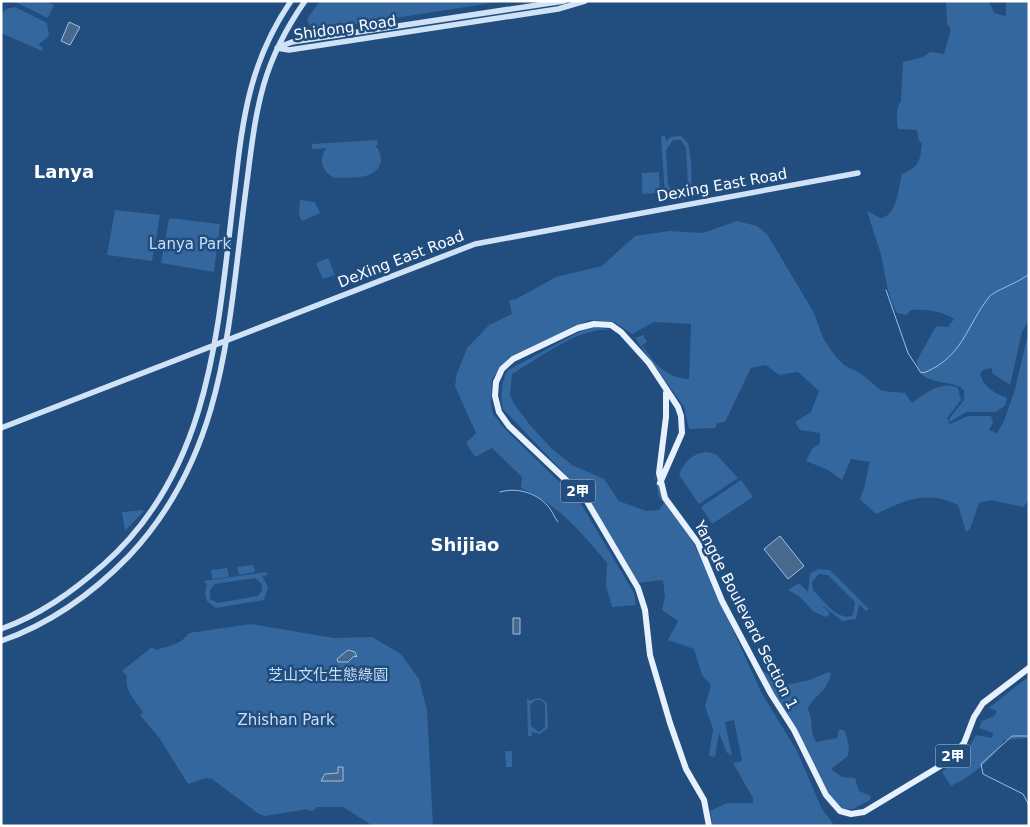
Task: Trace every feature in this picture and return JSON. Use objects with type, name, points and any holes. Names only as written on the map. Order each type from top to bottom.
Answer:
[{"type":"main road","name":"2甲","points":[[660,483],[682,433],[683,424],[678,407],[648,363],[628,338],[611,325],[594,324],[578,328],[513,359],[502,369],[496,382],[495,396],[499,412],[509,426],[585,498],[638,588],[645,610],[650,655],[672,730],[686,769],[704,800],[709,826]]},
{"type":"main road","name":"Yangde Boulevard Section 1","points":[[666,392],[666,417],[659,462],[660,483],[665,498],[698,543],[722,601],[771,694],[794,730],[826,795],[840,810],[851,814],[864,812],[947,762],[964,743],[974,717],[983,703],[1029,668]]},
{"type":"street","points":[[1,629],[35,614],[82,583],[127,542],[173,477],[193,433],[203,399],[214,345],[245,107],[259,58],[270,34],[291,1]]},
{"type":"street","points":[[1,641],[34,627],[77,602],[122,563],[155,527],[186,477],[204,436],[216,394],[226,340],[256,110],[265,77],[277,48],[305,1]]},
{"type":"street","name":"Shidong Road","points":[[277,48],[292,42],[564,1]]},
{"type":"street","name":"Shidong Road","points":[[277,48],[289,50],[402,33],[558,9],[585,1]]},
{"type":"street","name":"DeXing East Road","points":[[226,340],[482,242],[858,173]]},
{"type":"street","points":[[1,428],[226,340]]},
{"type":"green space","points":[[13,1],[45,1],[54,5],[48,18]]},
{"type":"green space","points":[[320,1],[504,1],[312,31],[307,19]]},
{"type":"green space","points":[[946,1],[989,1],[994,13],[1006,16],[1006,1],[1029,1],[1029,320],[1022,332],[1010,385],[992,373],[992,368],[983,370],[980,374],[987,386],[994,392],[1007,398],[1005,406],[995,412],[966,412],[950,422],[949,419],[964,400],[964,391],[953,384],[929,379],[918,369],[917,360],[935,328],[937,326],[948,327],[954,319],[939,312],[927,310],[911,310],[906,315],[897,313],[890,297],[881,257],[867,211],[881,218],[887,216],[894,206],[902,174],[916,165],[920,159],[922,143],[919,141],[917,130],[898,129],[897,114],[901,101],[903,62],[923,57],[930,52],[944,54],[951,29],[947,24]]},
{"type":"green space","points":[[15,7],[47,23],[49,36],[38,45],[43,47],[42,51],[1,33],[1,14],[6,9]]},
{"type":"green space","points":[[661,136],[665,136],[666,141],[671,137],[681,136],[688,143],[689,150],[691,183],[689,192],[685,198],[679,200],[669,194],[669,197],[665,197]],"holes":[[[673,140],[681,140],[686,148],[688,188],[682,194],[673,193],[668,184],[666,150]]]},
{"type":"green space","points":[[377,140],[378,145],[375,145],[380,152],[381,158],[379,167],[375,172],[363,177],[335,178],[324,169],[322,157],[326,148],[312,149],[312,144]]},
{"type":"green space","points":[[659,172],[660,193],[642,194],[642,173]]},
{"type":"green space","points":[[300,200],[315,202],[320,213],[302,221],[299,215]]},
{"type":"green space","points":[[115,210],[160,215],[152,261],[107,255]]},
{"type":"green space","name":"Lanya Park","points":[[169,218],[220,224],[214,272],[161,263]]},
{"type":"green space","points":[[737,221],[757,226],[767,234],[814,313],[823,338],[844,365],[860,373],[882,391],[905,393],[912,403],[939,387],[952,386],[958,388],[961,400],[947,418],[950,424],[968,416],[991,416],[993,422],[989,430],[997,433],[1004,421],[1015,389],[1029,330],[1029,500],[1023,507],[991,500],[979,503],[970,529],[966,532],[958,505],[936,498],[907,501],[876,514],[860,499],[864,490],[870,462],[851,459],[842,480],[828,470],[806,461],[812,449],[820,443],[820,433],[800,430],[795,422],[811,412],[819,391],[798,372],[779,375],[766,365],[751,368],[725,422],[717,423],[715,428],[689,429],[684,407],[635,338],[643,335],[647,342],[642,345],[651,358],[667,373],[689,379],[691,324],[654,322],[632,334],[614,322],[589,320],[509,357],[492,379],[491,403],[493,414],[505,429],[580,502],[634,593],[636,605],[612,607],[606,586],[607,563],[578,530],[558,511],[521,488],[522,477],[492,448],[475,457],[466,443],[476,433],[455,386],[457,373],[467,348],[489,325],[512,314],[509,300],[516,299],[556,277],[602,266],[635,236],[670,231],[703,233]]},
{"type":"green space","points":[[328,258],[335,275],[323,279],[316,263]]},
{"type":"green space","points":[[595,327],[613,330],[600,330],[574,338],[512,374],[510,395],[514,404],[552,449],[572,465],[604,479],[619,501],[646,511],[659,510],[664,503],[659,497],[654,474],[664,501],[679,518],[695,546],[761,692],[797,751],[822,809],[835,826],[713,826],[710,811],[727,803],[753,803],[753,798],[733,763],[742,761],[734,720],[725,722],[732,755],[727,753],[719,733],[715,757],[709,756],[713,729],[705,706],[711,685],[702,675],[694,649],[668,640],[678,621],[662,610],[665,596],[663,580],[637,583],[584,494],[503,409],[502,389],[508,370],[581,331]]},
{"type":"green space","points":[[707,452],[716,454],[738,478],[699,504],[679,475],[693,456]]},
{"type":"green space","points":[[741,480],[753,497],[712,524],[701,507]]},
{"type":"green space","points":[[143,510],[143,512],[125,531],[122,512]]},
{"type":"green space","points":[[253,565],[255,572],[239,575],[237,567]]},
{"type":"green space","points":[[227,568],[229,577],[212,579],[211,570]]},
{"type":"green space","points":[[818,569],[830,570],[869,609],[866,611],[859,604],[856,619],[842,621],[822,605],[830,614],[826,617],[814,612],[799,596],[788,590],[799,583],[808,592],[810,574]],"holes":[[[819,574],[828,575],[855,602],[853,615],[848,617],[837,613],[813,590],[812,582]]]},
{"type":"green space","points":[[267,572],[267,575],[262,576],[268,587],[264,600],[216,608],[207,601],[205,594],[207,585],[204,581]],"holes":[[[255,578],[262,584],[262,590],[258,596],[218,603],[210,599],[210,590],[215,584]]]},
{"type":"green space","name":"Zhishan Park","points":[[251,624],[334,638],[372,637],[401,654],[419,679],[427,710],[433,826],[373,826],[343,807],[316,807],[315,810],[309,811],[308,809],[265,816],[259,814],[212,779],[206,778],[188,784],[160,739],[140,715],[143,712],[129,691],[126,681],[127,676],[122,671],[152,647],[156,650],[174,644],[183,640],[189,633]]},
{"type":"green space","points":[[761,670],[786,685],[810,680],[828,672],[831,673],[826,686],[813,700],[808,709],[814,738],[816,742],[837,738],[839,729],[845,731],[849,747],[848,756],[831,769],[842,777],[855,778],[859,791],[871,796],[870,800],[853,809],[843,810],[829,799]]},
{"type":"green space","points":[[1029,676],[1029,738],[1004,740],[981,767],[951,786],[942,772],[966,753],[976,735],[992,738],[993,733],[979,728],[982,721],[994,716],[997,711],[989,708]]},
{"type":"green space","points":[[527,698],[530,701],[537,698],[541,699],[547,703],[548,728],[540,734],[532,732],[532,736],[528,736]],"holes":[[[536,700],[541,700],[545,704],[545,727],[539,732],[531,726],[530,705]]]},
{"type":"green space","points":[[505,751],[512,751],[512,767],[506,767]]},
{"type":"shaded area","points":[[69,22],[80,27],[70,45],[61,41]]},
{"type":"shaded area","points":[[780,536],[804,566],[788,579],[764,549]]},
{"type":"shaded area","points":[[513,618],[520,618],[520,634],[513,634]]},
{"type":"shaded area","points":[[348,650],[355,652],[357,657],[354,656],[348,662],[338,662],[337,659]]},
{"type":"shaded area","points":[[338,767],[343,767],[343,781],[321,781],[325,774],[338,773]]},
{"type":"waterway","points":[[886,290],[908,353],[921,373],[938,365],[956,349],[991,295],[1029,274]]},
{"type":"waterway","points":[[500,492],[513,490],[532,494],[549,507],[558,522]]},
{"type":"waterway","points":[[1029,736],[1012,736],[981,764],[983,774],[1023,794],[1029,805]]},
{"type":"district","name":"Lanya","points":[[64,172]]},
{"type":"district","name":"Shijiao","points":[[465,545]]},
{"type":"park label","name":"芝山文化生態綠園","points":[[328,675]]}]
